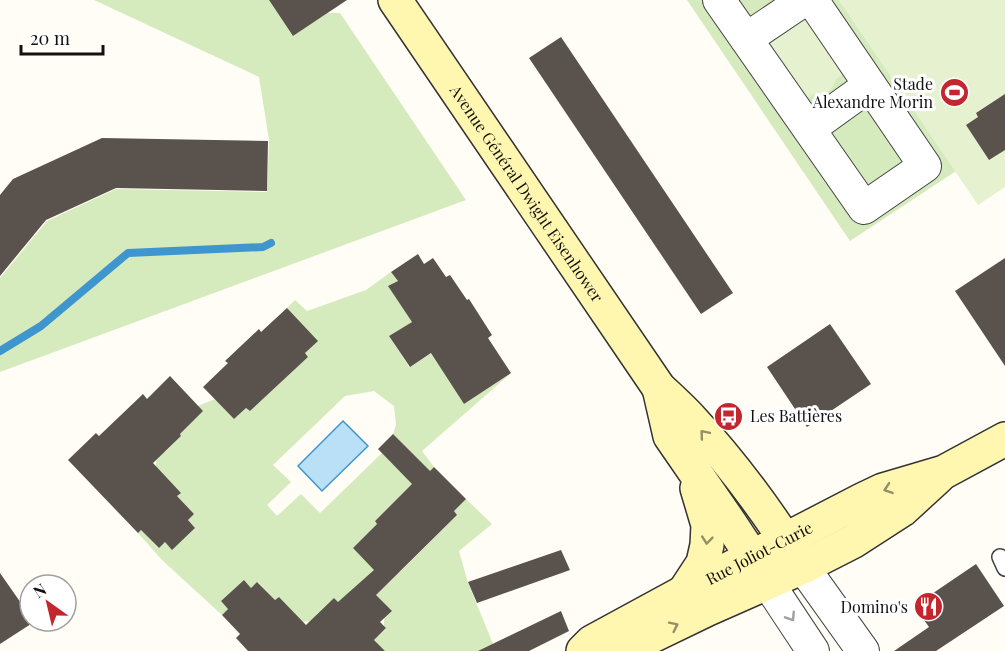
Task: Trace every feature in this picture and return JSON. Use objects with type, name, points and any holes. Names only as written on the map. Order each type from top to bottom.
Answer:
[{"type":"main road","name":"Avenue Général Dwight Eisenhower","points":[[395,0],[659,388],[692,419],[742,479],[803,567]]},
{"type":"main road","name":"Avenue Général Dwight Eisenhower","points":[[659,388],[670,436],[760,570]]},
{"type":"main road","name":"Rue Joliot-Curie","points":[[621,651],[708,609],[760,570],[785,539],[883,490],[944,472],[1005,439]]},
{"type":"main road","points":[[684,592],[703,564],[708,525],[689,464]]},
{"type":"main road","name":"Rue Joliot-Curie","points":[[583,651],[592,642],[684,592],[760,570],[803,567],[854,541],[902,510],[944,472]]},
{"type":"street","points":[[719,0],[864,208],[925,166],[812,0]]},
{"type":"street","points":[[746,39],[804,0]]},
{"type":"street","points":[[809,129],[870,85]]},
{"type":"street","name":"Avenue Général Dwight Eisenhower","points":[[803,567],[863,651]]},
{"type":"street","name":"Avenue Général Dwight Eisenhower","points":[[760,570],[813,651]]},
{"type":"green space","points":[[94,0],[269,0],[293,36],[328,13],[340,13],[466,200],[0,372],[0,278],[47,221],[116,189],[267,192],[269,140],[259,77]]},
{"type":"green space","points":[[687,0],[839,0],[956,171],[850,241]]},
{"type":"green space","name":"Stade Alexandre Morin","points":[[839,0],[1005,0],[1005,187],[978,205]]},
{"type":"green space","points":[[806,12],[847,72],[836,79],[832,88],[824,94],[813,94],[804,101],[762,41]]},
{"type":"green space","points":[[391,272],[398,281],[389,287],[412,322],[389,336],[409,367],[432,353],[464,404],[511,373],[422,451],[434,467],[410,491],[407,489],[375,521],[377,524],[353,548],[385,580],[401,571],[457,515],[454,511],[466,499],[492,524],[459,551],[468,583],[496,651],[366,651],[386,629],[384,619],[392,611],[338,602],[334,598],[317,614],[314,622],[297,621],[295,614],[279,597],[275,600],[258,582],[251,588],[244,580],[221,601],[228,609],[222,615],[162,560],[138,533],[141,530],[158,548],[165,542],[172,549],[195,528],[188,520],[194,514],[177,496],[180,493],[156,472],[156,455],[165,452],[181,436],[180,434],[190,424],[189,414],[198,406],[215,399],[234,419],[246,408],[250,411],[308,357],[305,353],[317,341],[287,308],[295,300],[307,311],[366,290]],"holes":[[[374,391],[394,406],[396,425],[393,434],[407,449],[392,463],[382,453],[320,513],[301,494],[277,516],[267,505],[291,482],[273,465],[345,396]]]},
{"type":"water","points":[[343,421],[368,446],[322,491],[298,466]]},
{"type":"building","points":[[269,0],[347,0],[293,36]]},
{"type":"building","points":[[561,37],[733,293],[701,314],[529,58]]},
{"type":"building","points":[[1005,94],[1005,150],[989,160],[966,125],[978,117],[976,113]]},
{"type":"building","points":[[102,138],[268,141],[267,191],[116,188],[46,220],[0,276],[0,195],[13,179]]},
{"type":"building","points":[[418,254],[424,264],[433,258],[446,277],[450,275],[467,300],[469,299],[492,335],[488,338],[511,373],[464,404],[431,353],[410,367],[389,336],[412,322],[388,286],[398,281],[391,272]]},
{"type":"building","points":[[1005,258],[1005,366],[955,291]]},
{"type":"building","points":[[287,308],[318,341],[305,353],[308,357],[250,411],[246,408],[234,419],[203,387],[228,363],[225,361],[259,329],[261,332]]},
{"type":"building","points":[[830,324],[871,384],[807,427],[767,367]]},
{"type":"building","points":[[170,376],[203,411],[153,463],[181,493],[177,496],[194,514],[188,520],[195,528],[172,550],[165,542],[159,548],[141,530],[138,533],[68,460],[96,433],[99,436],[143,394],[147,399]]},
{"type":"building","points":[[393,434],[430,471],[434,467],[466,499],[454,511],[457,515],[376,595],[392,611],[380,622],[386,628],[374,640],[385,651],[248,651],[236,638],[240,634],[222,615],[228,609],[221,601],[244,580],[251,588],[257,582],[275,600],[279,597],[306,625],[334,598],[338,602],[374,570],[353,548],[377,524],[375,521],[412,484],[378,449]]},
{"type":"building","points":[[561,550],[570,570],[477,603],[468,582]]},
{"type":"building","points":[[976,564],[1004,606],[936,651],[894,651],[929,627],[914,606]]},
{"type":"building","points":[[0,573],[18,599],[18,632],[0,644]]},
{"type":"building","points":[[561,611],[569,631],[529,651],[478,651]]},
{"type":"waterway","points":[[0,351],[41,326],[128,253],[263,247],[271,243]]},
{"type":"place","name":"Stade Alexandre Morin","points":[[954,93]]},
{"type":"place","name":"Les Battières","points":[[729,416]]},
{"type":"place","name":"Domino's","points":[[929,607]]}]
